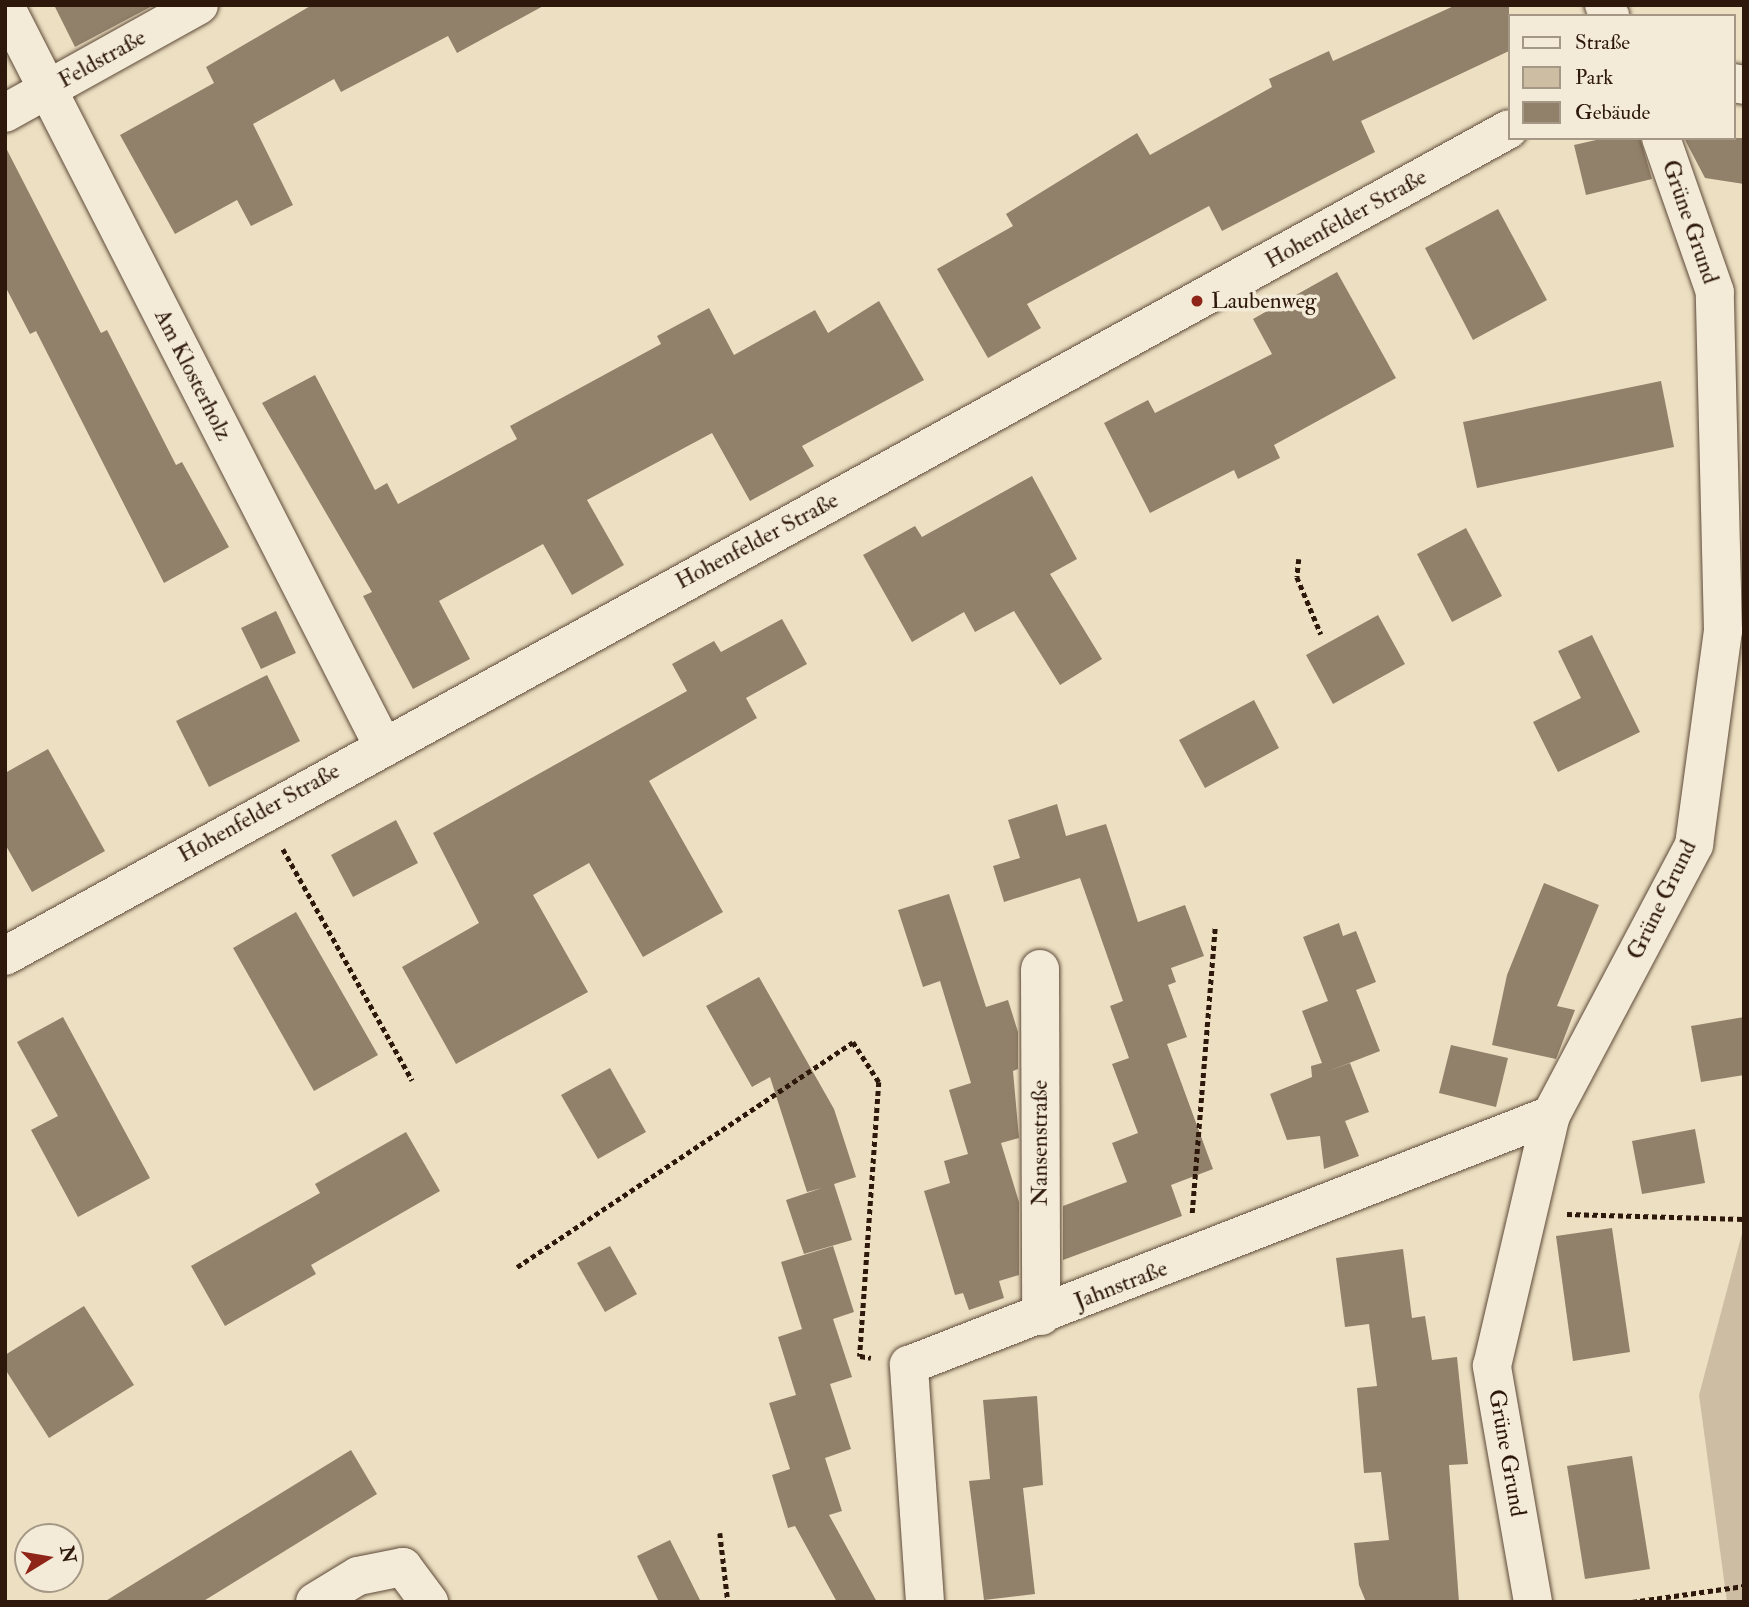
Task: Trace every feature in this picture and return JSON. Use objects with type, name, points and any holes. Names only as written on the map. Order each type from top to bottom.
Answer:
[{"type":"street","name":"Feldstraße","points":[[5,113],[199,5]]},
{"type":"street","name":"Am Klosterholz","points":[[5,6],[382,744]]},
{"type":"street","name":"Hohenfelder Straße","points":[[5,956],[382,744],[1508,130]]},
{"type":"street","name":"Grüne Grund","points":[[1533,1602],[1492,1366],[1551,1115],[1694,845],[1723,631],[1715,292],[1662,140]]},
{"type":"street","name":"Nansenstraße","points":[[1040,969],[1041,1316]]},
{"type":"street","name":"Jahnstraße","points":[[909,1366],[1551,1115]]},
{"type":"street","points":[[909,1366],[925,1602]]},
{"type":"street","points":[[315,1602],[358,1577],[403,1567],[429,1602]]},
{"type":"path","points":[[1299,559],[1297,577],[1321,634]]},
{"type":"path","points":[[261,811],[412,1080]]},
{"type":"path","points":[[1188,1259],[1215,928]]},
{"type":"path","points":[[517,1267],[853,1042],[879,1082],[860,1356],[909,1366]]},
{"type":"path","points":[[1528,1213],[1744,1219]]},
{"type":"path","points":[[720,1533],[728,1602]]},
{"type":"path","points":[[1632,1602],[1744,1586]]},
{"type":"green space","points":[[1744,1226],[1744,1602],[1727,1602],[1699,1395]]},
{"type":"building","points":[[54,5],[154,5],[75,47]]},
{"type":"building","points":[[312,5],[545,5],[457,53],[448,36],[341,92],[334,79],[253,124],[293,205],[251,226],[237,200],[175,234],[120,135],[214,83],[206,67]]},
{"type":"building","points":[[1456,5],[1509,5],[1508,51],[1361,121],[1375,152],[1222,231],[1209,206],[1027,304],[1041,328],[988,358],[937,269],[1013,226],[1006,214],[1137,133],[1150,155],[1272,87],[1269,79],[1329,51],[1333,61]]},
{"type":"building","points":[[1744,138],[1744,184],[1705,178],[1685,140]]},
{"type":"building","points":[[1596,140],[1641,140],[1652,179],[1586,195],[1574,145]]},
{"type":"building","points":[[5,146],[101,333],[107,330],[176,465],[182,462],[229,547],[164,583],[36,331],[30,334],[5,286]]},
{"type":"building","points":[[1498,209],[1547,300],[1473,340],[1425,248]]},
{"type":"building","points":[[1337,272],[1396,378],[1274,445],[1280,458],[1238,479],[1234,470],[1150,513],[1104,423],[1148,400],[1155,413],[1272,354],[1253,319]]},
{"type":"building","points":[[879,301],[924,380],[802,446],[814,466],[750,501],[712,433],[587,500],[624,565],[572,595],[543,544],[439,601],[470,659],[413,689],[363,596],[372,592],[262,403],[315,375],[375,490],[387,483],[398,504],[517,439],[510,426],[661,344],[657,336],[709,308],[734,355],[815,310],[828,333]]},
{"type":"building","points":[[1661,381],[1674,447],[1477,488],[1463,422]]},
{"type":"building","points":[[1032,476],[1077,559],[1050,574],[1102,659],[1060,685],[1014,611],[975,632],[964,612],[912,642],[863,555],[915,526],[922,537]]},
{"type":"building","points":[[1466,528],[1502,596],[1452,622],[1417,554]]},
{"type":"building","points":[[276,611],[296,653],[261,669],[241,628]]},
{"type":"building","points":[[1378,615],[1405,664],[1333,704],[1306,655]]},
{"type":"building","points":[[782,619],[807,664],[746,698],[757,718],[649,781],[723,912],[643,957],[589,863],[533,895],[588,992],[456,1064],[402,967],[479,923],[433,833],[687,691],[672,664],[714,641],[721,652]]},
{"type":"building","points":[[1592,635],[1640,732],[1558,772],[1533,722],[1581,698],[1558,651]]},
{"type":"building","points":[[267,675],[300,741],[209,787],[176,721]]},
{"type":"building","points":[[1254,700],[1279,748],[1205,788],[1179,740]]},
{"type":"building","points":[[48,749],[105,851],[32,892],[5,844],[5,773]]},
{"type":"building","points":[[1057,804],[1066,836],[1106,824],[1138,922],[1185,905],[1204,956],[1171,968],[1176,982],[1168,985],[1187,1037],[1167,1044],[1213,1169],[1171,1185],[1182,1216],[1063,1260],[1063,1206],[1127,1182],[1112,1143],[1138,1133],[1112,1064],[1129,1058],[1110,1006],[1123,1001],[1080,878],[1004,902],[993,866],[1020,858],[1008,820]]},
{"type":"building","points":[[396,820],[418,863],[353,897],[331,855]]},
{"type":"building","points":[[1544,883],[1599,905],[1557,1006],[1575,1010],[1556,1059],[1492,1045],[1507,975]]},
{"type":"building","points":[[949,894],[986,1007],[1008,1000],[1018,1032],[1018,1069],[1013,1071],[1019,1138],[1001,1143],[1019,1202],[1019,1275],[999,1281],[1004,1298],[969,1310],[963,1293],[955,1295],[924,1191],[950,1183],[944,1161],[968,1154],[949,1090],[971,1083],[940,981],[923,987],[898,910]]},
{"type":"building","points":[[296,912],[378,1055],[314,1091],[233,948]]},
{"type":"building","points":[[1339,923],[1343,936],[1356,931],[1376,982],[1356,990],[1380,1051],[1326,1072],[1350,1063],[1369,1112],[1345,1121],[1359,1156],[1324,1169],[1320,1136],[1287,1140],[1270,1094],[1312,1077],[1311,1066],[1322,1063],[1302,1011],[1328,1001],[1303,937]]},
{"type":"building","points":[[759,977],[834,1109],[856,1177],[834,1184],[852,1240],[804,1254],[786,1200],[822,1188],[807,1192],[770,1077],[752,1087],[706,1006]]},
{"type":"building","points":[[63,1017],[150,1178],[78,1217],[31,1130],[58,1116],[17,1042]]},
{"type":"building","points":[[1744,1017],[1744,1075],[1701,1082],[1691,1026]]},
{"type":"building","points":[[1451,1045],[1508,1058],[1496,1107],[1439,1093]]},
{"type":"building","points":[[610,1068],[646,1132],[598,1159],[561,1095]]},
{"type":"building","points":[[1695,1129],[1705,1183],[1642,1194],[1632,1141]]},
{"type":"building","points":[[406,1132],[440,1191],[311,1265],[316,1274],[225,1326],[191,1266],[320,1193],[315,1184]]},
{"type":"building","points":[[1612,1228],[1630,1352],[1573,1361],[1556,1236]]},
{"type":"building","points":[[610,1246],[637,1294],[605,1312],[577,1263]]},
{"type":"building","points":[[833,1246],[854,1312],[833,1319],[852,1377],[830,1384],[851,1449],[825,1458],[842,1511],[829,1515],[877,1602],[837,1602],[795,1526],[788,1528],[772,1475],[790,1469],[769,1403],[796,1395],[778,1337],[802,1329],[781,1262]]},
{"type":"building","points":[[1403,1249],[1412,1318],[1425,1316],[1432,1360],[1457,1357],[1468,1464],[1449,1465],[1459,1602],[1366,1602],[1359,1585],[1354,1543],[1389,1540],[1381,1472],[1364,1473],[1357,1388],[1377,1386],[1369,1324],[1345,1327],[1336,1258]]},
{"type":"building","points":[[84,1306],[134,1385],[49,1438],[5,1369],[5,1355]]},
{"type":"building","points":[[1037,1396],[1043,1485],[1023,1488],[1035,1594],[984,1600],[969,1481],[990,1479],[983,1400]]},
{"type":"building","points":[[351,1450],[377,1494],[202,1602],[104,1602]]},
{"type":"building","points":[[1632,1456],[1650,1569],[1585,1579],[1567,1466]]},
{"type":"building","points":[[670,1540],[701,1602],[659,1602],[637,1556]]},
{"type":"place","name":"Laubenweg","points":[[1197,301]]}]
